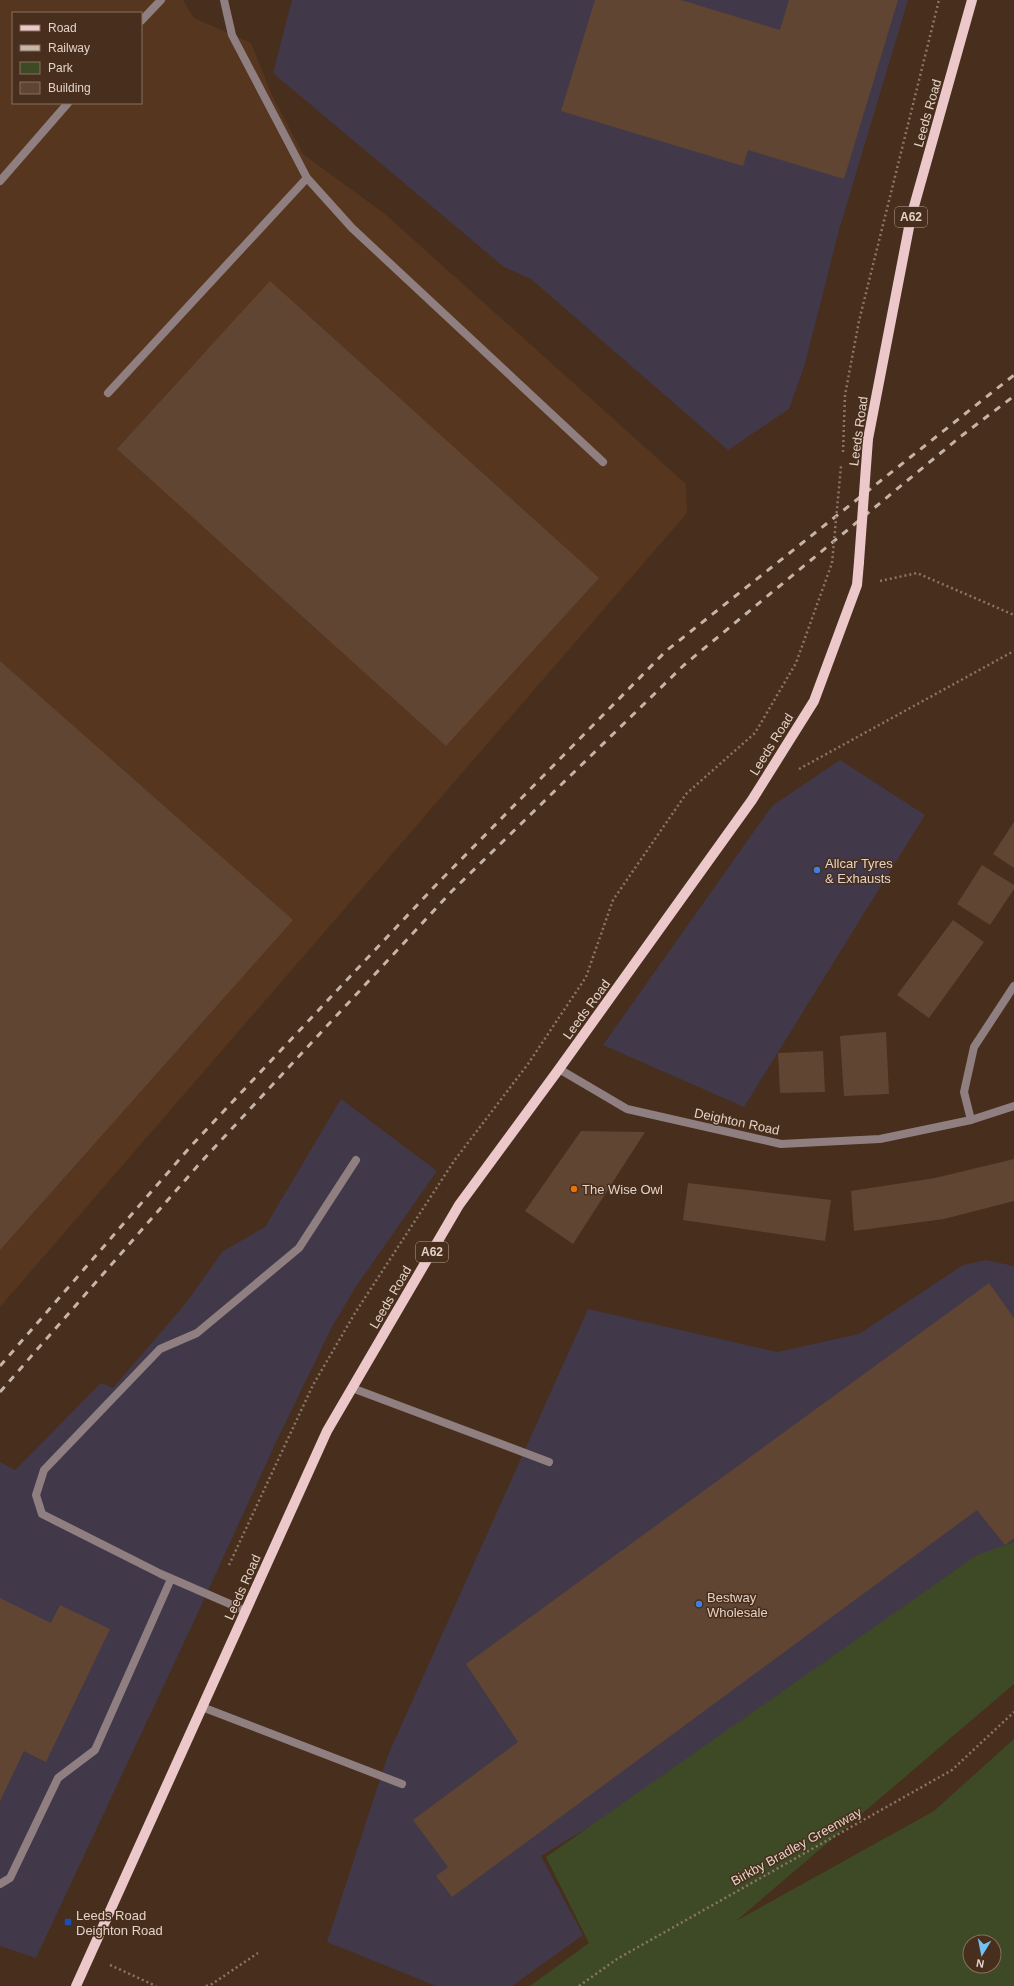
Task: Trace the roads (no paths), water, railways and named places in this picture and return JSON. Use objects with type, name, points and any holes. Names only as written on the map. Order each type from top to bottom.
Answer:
[{"type":"main road","name":"Leeds Road","points":[[76,1986],[327,1431],[459,1205],[559,1069],[752,800],[814,701],[857,585],[868,439],[911,217],[972,0]]},
{"type":"street","points":[[142,20],[161,0]]},
{"type":"street","points":[[224,0],[232,35],[307,178],[352,228],[603,462]]},
{"type":"street","points":[[0,181],[67,104]]},
{"type":"street","points":[[108,393],[307,178]]},
{"type":"street","points":[[971,1120],[964,1092],[974,1047],[1014,986]]},
{"type":"street","name":"Deighton Road","points":[[559,1069],[627,1109],[781,1144],[880,1139],[971,1120],[1014,1106]]},
{"type":"street","points":[[246,1610],[171,1578],[42,1514],[36,1495],[44,1470],[160,1349],[197,1333],[299,1248],[356,1160]]},
{"type":"street","points":[[352,1388],[549,1462]]},
{"type":"street","points":[[0,1884],[10,1878],[58,1778],[95,1750],[171,1578]]},
{"type":"street","points":[[202,1707],[402,1784]]},
{"type":"railway","points":[[0,1366],[191,1146],[435,886],[666,651],[1014,375]]},
{"type":"railway","points":[[0,1392],[201,1162],[452,891],[684,665],[960,437],[1014,396]]},
{"type":"place","name":"Allcar Tyres & Exhausts","points":[[817,870]]},
{"type":"place","name":"The Wise Owl","points":[[574,1189]]},
{"type":"place","name":"Bestway Wholesale","points":[[699,1604]]},
{"type":"place","name":"Leeds Road Deighton Road","points":[[68,1922]]}]
